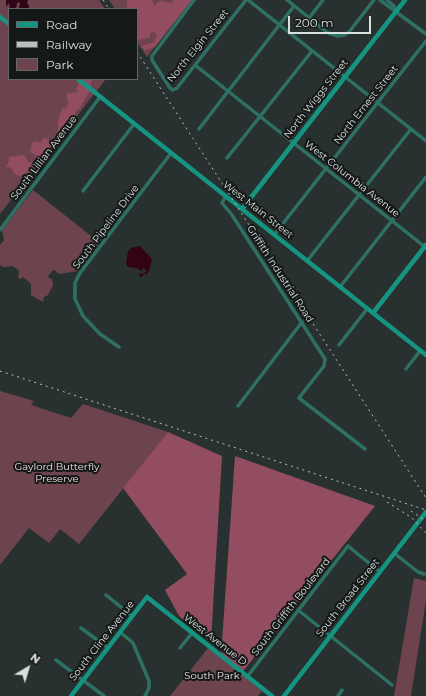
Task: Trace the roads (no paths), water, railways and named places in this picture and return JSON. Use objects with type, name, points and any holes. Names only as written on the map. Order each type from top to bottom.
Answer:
[{"type":"street","name":"North Elgin Street","points":[[194,0],[152,57],[170,88],[173,90],[176,89],[247,0]]},
{"type":"street","points":[[247,0],[426,141]]},
{"type":"street","points":[[287,0],[330,34],[336,36],[342,36],[351,30],[374,0]]},
{"type":"street","points":[[309,18],[323,0]]},
{"type":"street","points":[[380,0],[426,34]]},
{"type":"street","points":[[387,0],[394,6],[396,11]]},
{"type":"street","name":"North Wiggs Street","points":[[242,209],[405,0]]},
{"type":"street","points":[[199,129],[294,6]]},
{"type":"street","points":[[0,17],[8,23]]},
{"type":"street","name":"North Ernest Street","points":[[274,235],[426,41]]},
{"type":"street","points":[[227,158],[312,51]]},
{"type":"street","name":"West Columbia Avenue","points":[[195,65],[425,246]]},
{"type":"street","name":"West Main Street","points":[[79,80],[426,355]]},
{"type":"street","name":"South Lillian Avenue","points":[[0,230],[100,96]]},
{"type":"street","points":[[83,191],[134,124]]},
{"type":"street","points":[[307,261],[411,129]]},
{"type":"street","name":"South Pipeline Drive","points":[[119,347],[105,338],[84,316],[75,299],[75,283],[80,273],[171,153]]},
{"type":"street","points":[[340,287],[426,177]]},
{"type":"street","name":"Griffith Industrial Road","points":[[226,196],[222,204],[232,215],[324,358],[324,366],[299,398],[365,449]]},
{"type":"street","points":[[373,313],[425,246]]},
{"type":"street","points":[[340,345],[367,309]]},
{"type":"street","points":[[238,406],[302,322]]},
{"type":"street","points":[[406,368],[420,351]]},
{"type":"street","name":"South Broad Street","points":[[284,696],[426,512]]},
{"type":"street","name":"South Griffith Boulevard","points":[[247,677],[348,546],[380,572]]},
{"type":"street","points":[[394,553],[418,572],[424,574]]},
{"type":"street","points":[[106,596],[132,616]]},
{"type":"street","name":"South Cline Avenue","points":[[71,696],[147,597]]},
{"type":"street","name":"West Avenue D","points":[[147,597],[272,696]]},
{"type":"street","points":[[298,610],[392,685]]},
{"type":"street","points":[[81,628],[108,648]]},
{"type":"street","points":[[120,632],[133,643],[149,681],[149,688],[145,696]]},
{"type":"street","points":[[180,648],[192,633]]},
{"type":"street","points":[[56,660],[104,696]]},
{"type":"street","points":[[338,696],[342,690]]},
{"type":"railway","points":[[103,0],[108,8]]},
{"type":"railway","points":[[138,54],[426,498]]},
{"type":"railway","points":[[0,371],[426,510]]},
{"type":"railway","points":[[387,502],[412,518],[426,533]]},
{"type":"railway","points":[[411,511],[426,521]]},
{"type":"park label","name":"Gaylord Butterfly Preserve","points":[[57,472]]},
{"type":"park label","name":"South Park","points":[[212,676]]}]
